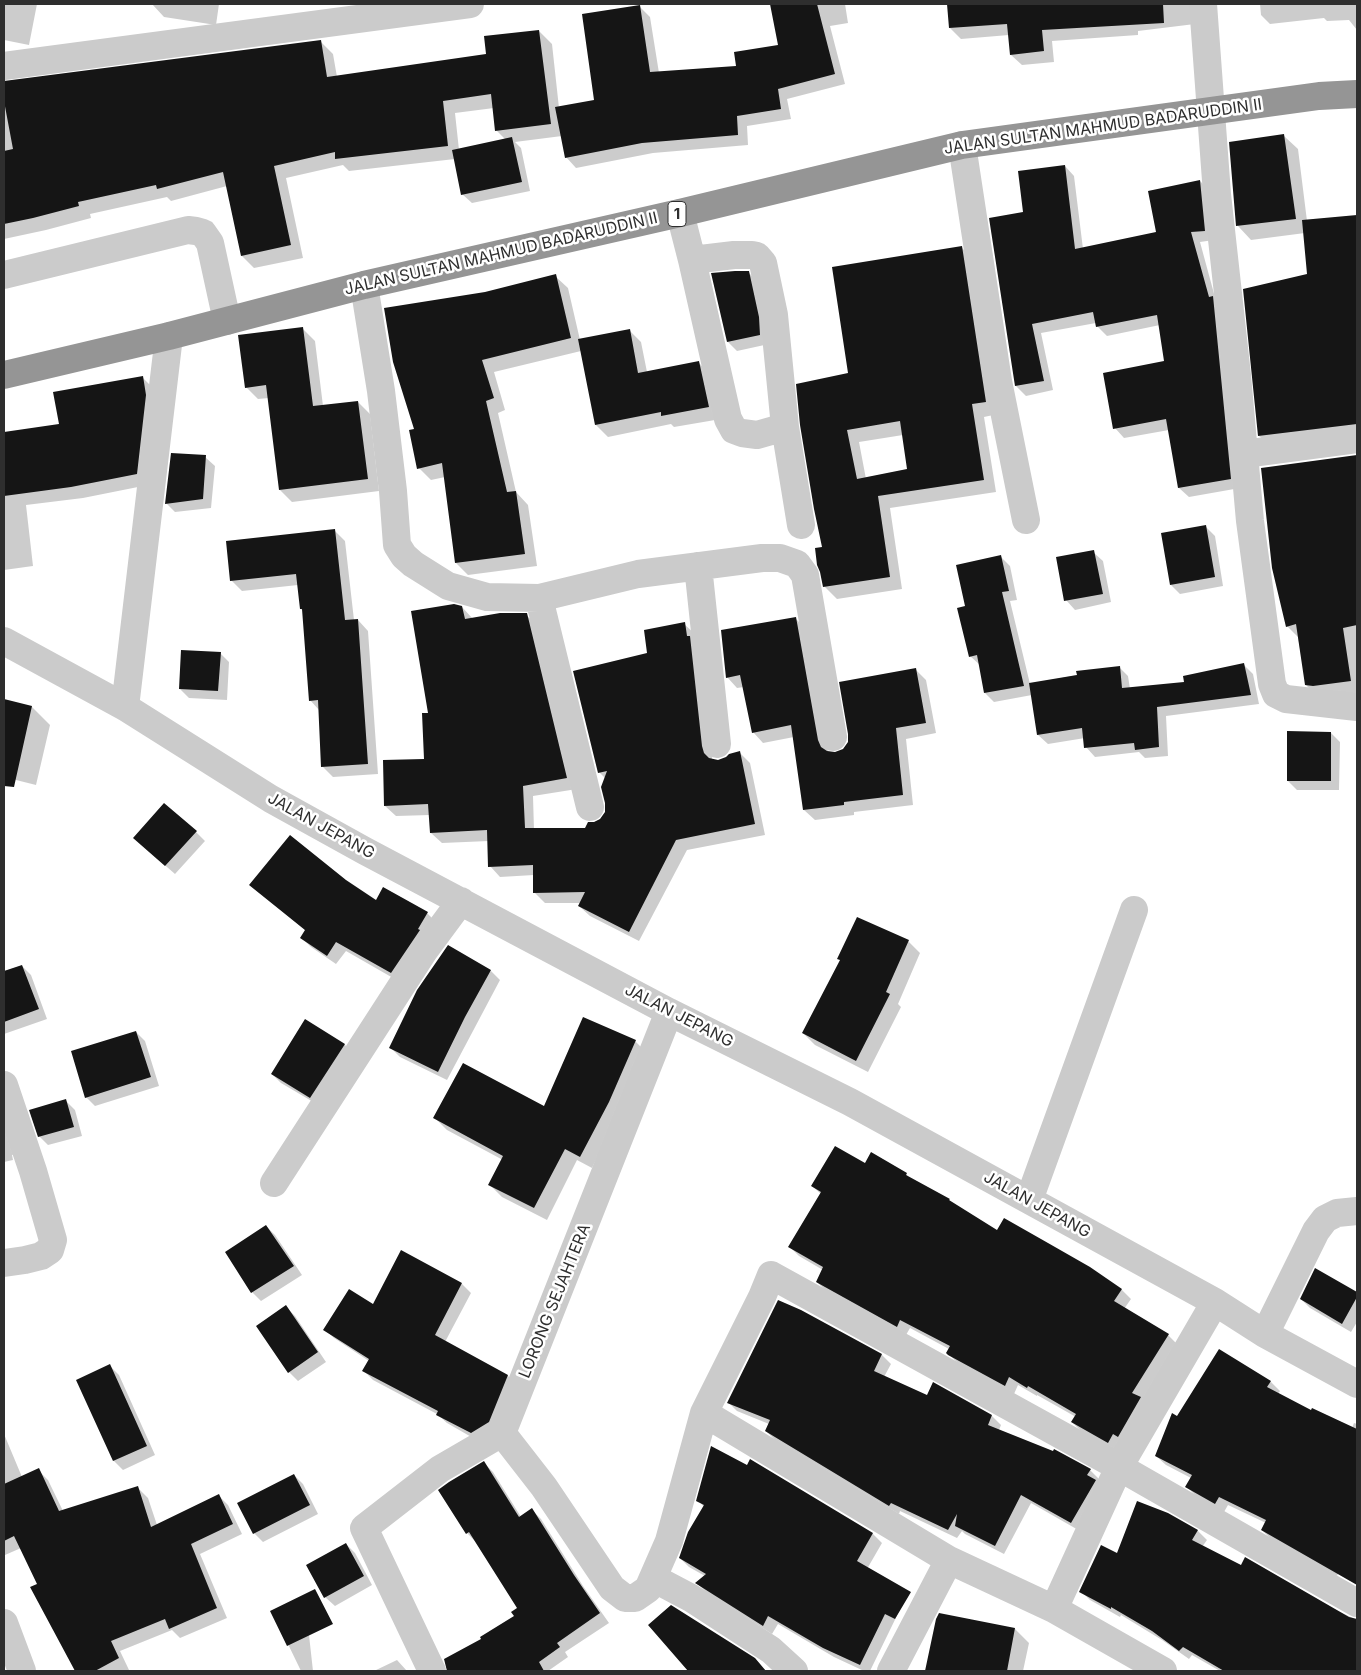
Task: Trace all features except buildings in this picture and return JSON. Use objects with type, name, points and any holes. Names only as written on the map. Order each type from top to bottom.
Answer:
[{"type":"highway","name":"JALAN SULTAN MAHMUD BADARUDDIN II","points":[[4,375],[169,336],[364,285],[680,214],[962,146],[1319,96],[1357,94]]},
{"type":"street","points":[[4,66],[470,4]]},
{"type":"street","points":[[1203,4],[1217,194],[1250,522],[1272,684],[1276,694],[1286,699],[1357,707]]},
{"type":"street","points":[[962,146],[998,381],[1026,520]]},
{"type":"street","points":[[680,214],[728,420],[734,430],[757,435],[785,427]]},
{"type":"street","points":[[4,275],[188,230],[196,231],[203,233],[210,243],[227,321]]},
{"type":"street","points":[[692,260],[752,255],[758,256],[763,263],[774,315],[785,427],[801,525]]},
{"type":"street","points":[[364,285],[381,391],[398,545],[404,556],[413,564],[448,586],[487,598],[539,598],[638,574],[762,558],[780,558],[797,564],[805,574],[833,737]]},
{"type":"street","points":[[125,707],[169,336]]},
{"type":"street","points":[[1244,454],[1357,439]]},
{"type":"street","points":[[698,566],[717,744]]},
{"type":"street","points":[[539,598],[590,807]]},
{"type":"street","name":"JALAN JEPANG","points":[[4,641],[125,707],[271,799],[669,1012],[850,1102],[1215,1302],[1265,1334],[1357,1384]]},
{"type":"street","points":[[274,1183],[424,951],[461,901]]},
{"type":"street","points":[[1028,1200],[1134,910]]},
{"type":"street","name":"LORONG SEJAHTERA","points":[[502,1433],[669,1012]]},
{"type":"street","points":[[4,1085],[54,1240],[50,1250],[40,1256],[4,1263]]},
{"type":"street","points":[[1265,1334],[1316,1231],[1325,1219],[1337,1213],[1357,1211]]},
{"type":"street","points":[[432,1671],[364,1528],[440,1469],[502,1433],[544,1488],[612,1588],[625,1598],[635,1598],[648,1589],[669,1541],[704,1413],[762,1297],[771,1275],[1119,1467],[1357,1602]]},
{"type":"street","points":[[1054,1608],[1119,1467],[1215,1302]]},
{"type":"street","points":[[704,1413],[949,1560],[1054,1608],[1148,1668]]},
{"type":"street","points":[[891,1671],[949,1560]]},
{"type":"street","points":[[653,1578],[691,1598],[771,1650],[794,1671]]},
{"type":"street","points":[[4,1623],[22,1671]]}]
